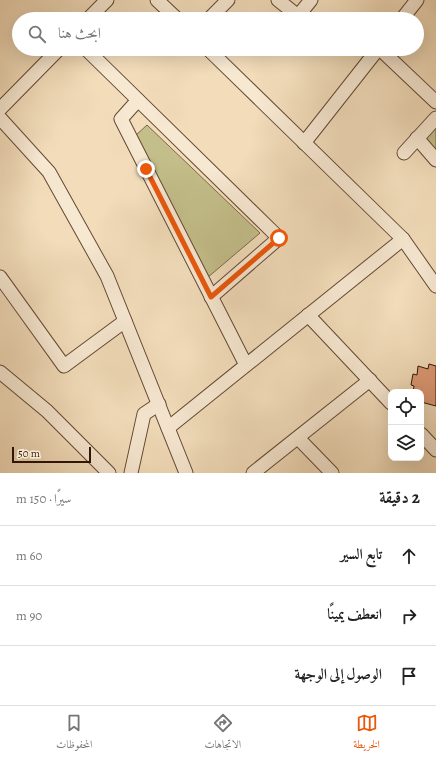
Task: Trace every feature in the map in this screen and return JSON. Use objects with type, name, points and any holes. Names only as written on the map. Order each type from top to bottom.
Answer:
[{"type":"street","points":[[95,12],[107,0]]},
{"type":"street","points":[[157,0],[170,12]]},
{"type":"street","points":[[216,12],[228,0]]},
{"type":"street","points":[[278,0],[293,12]]},
{"type":"street","points":[[301,12],[311,0]]},
{"type":"street","points":[[408,12],[417,0]]},
{"type":"street","points":[[0,109],[52,56]]},
{"type":"street","points":[[93,56],[279,238],[211,297]]},
{"type":"street","points":[[215,56],[403,239],[436,286]]},
{"type":"street","points":[[304,143],[373,56]]},
{"type":"street","points":[[387,56],[436,102]]},
{"type":"street","points":[[138,100],[121,120],[246,365]]},
{"type":"street","points":[[0,118],[49,172],[107,276],[186,473]]},
{"type":"street","points":[[404,153],[436,118]]},
{"type":"street","points":[[417,138],[436,160]]},
{"type":"street","points":[[168,428],[403,239]]},
{"type":"street","points":[[0,277],[64,366],[125,321]]},
{"type":"street","points":[[308,315],[388,400]]},
{"type":"street","points":[[0,372],[47,411],[110,473]]},
{"type":"street","points":[[253,473],[270,468],[298,438],[370,380]]},
{"type":"street","points":[[131,473],[144,414],[159,404]]},
{"type":"street","points":[[424,437],[436,450]]},
{"type":"street","points":[[298,438],[332,473]]},
{"type":"shaded area","points":[[436,124],[436,150],[424,137]]},
{"type":"shaded area","points":[[147,125],[260,233],[207,278],[135,136]]},
{"type":"building","points":[[429,364],[436,366],[436,406],[424,403],[424,389],[414,389],[414,386],[411,385],[413,374],[417,375],[418,366],[428,369]]},
{"type":"route","points":[[146,169],[211,297],[279,238]]}]
